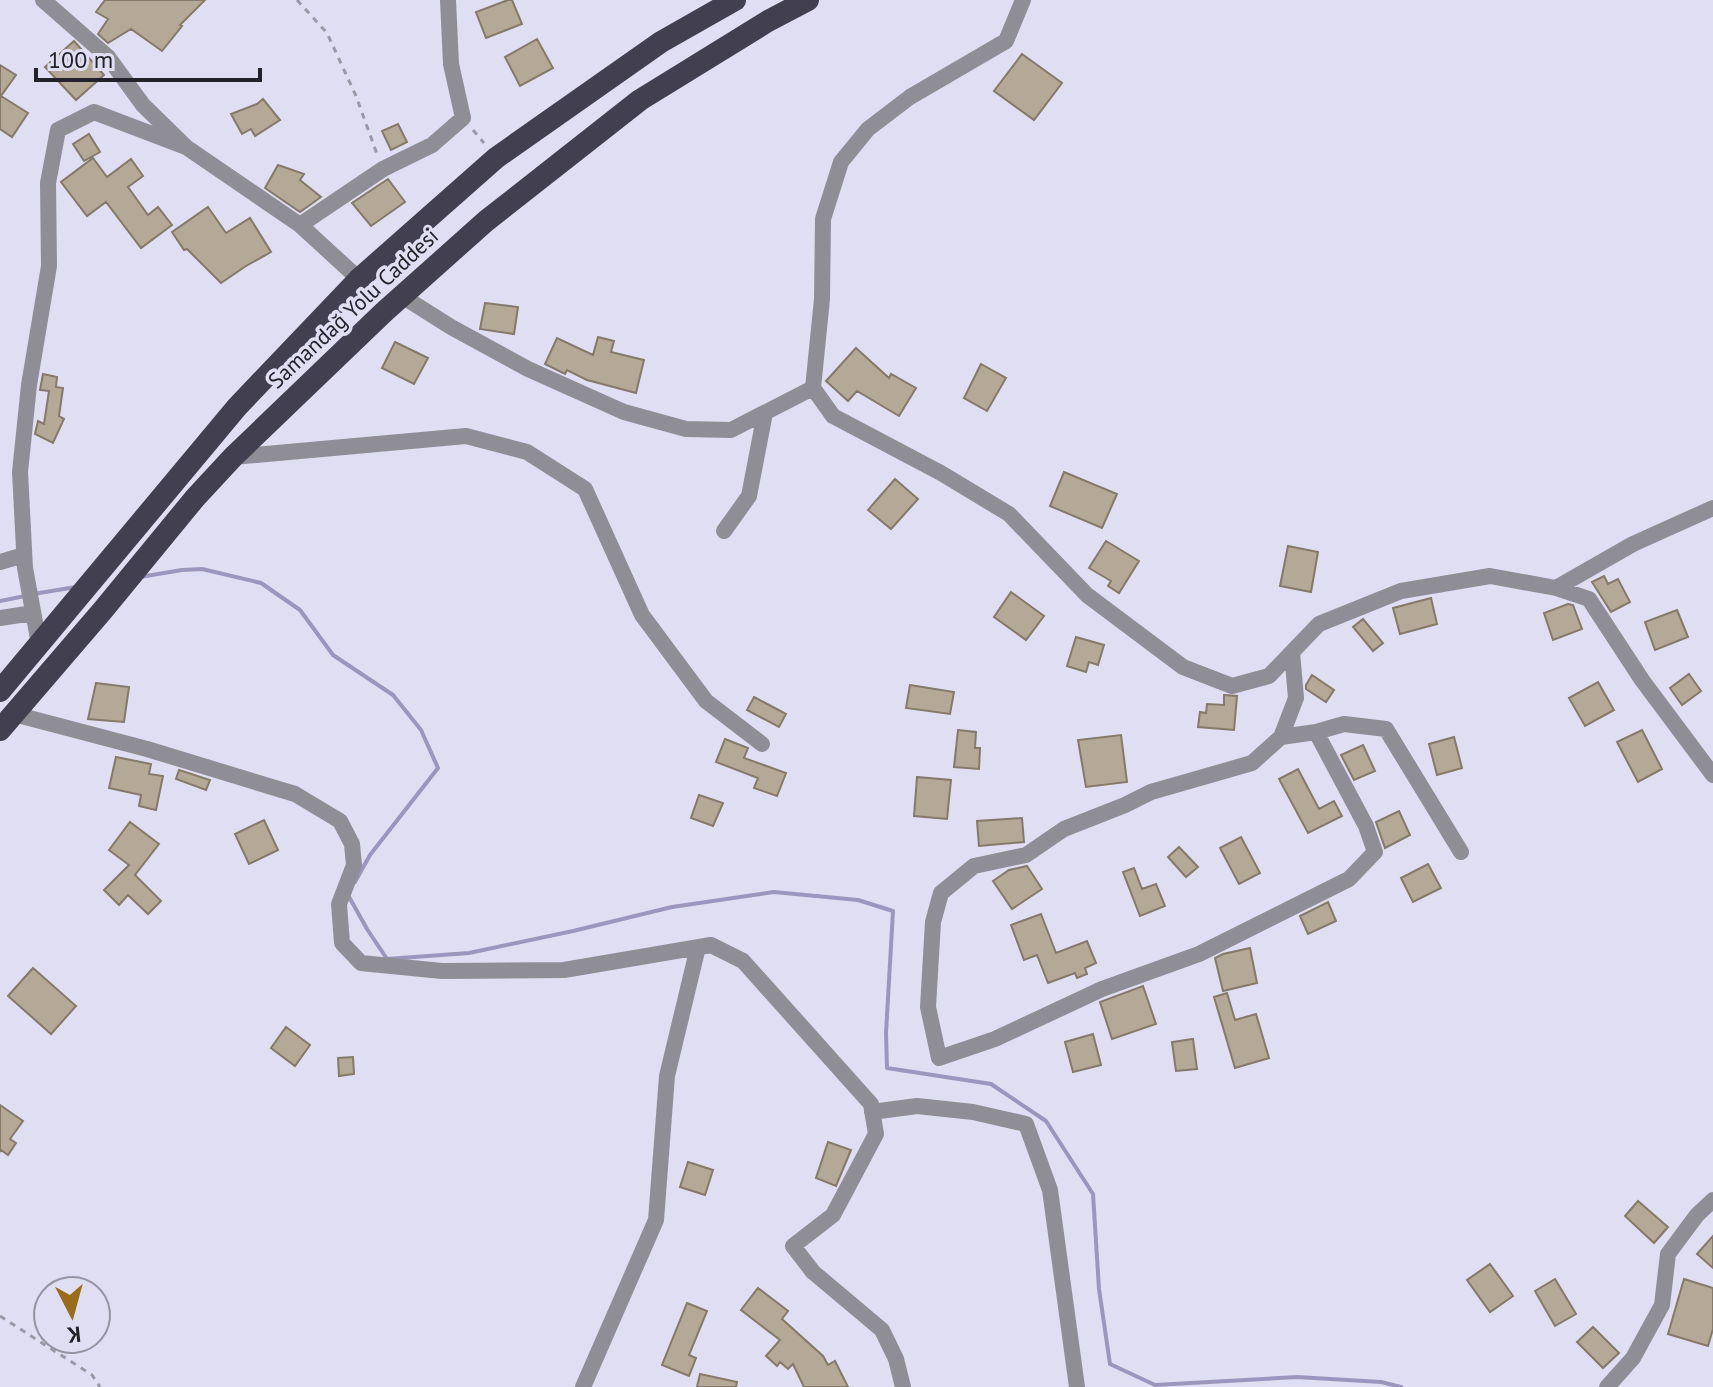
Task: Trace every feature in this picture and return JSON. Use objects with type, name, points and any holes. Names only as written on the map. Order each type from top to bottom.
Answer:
[{"type":"highway","name":"Samandağ Yolu Caddesi","points":[[0,691],[237,407],[359,279],[496,158],[661,42],[735,0]]},
{"type":"highway","name":"Samandağ Yolu Caddesi","points":[[7,722],[233,457],[402,296],[486,221],[640,100],[768,21],[808,0]]},
{"type":"street","points":[[43,0],[108,57],[143,105],[186,147],[300,225],[359,279]]},
{"type":"street","points":[[300,225],[383,169],[432,145],[463,118],[451,64],[448,0]]},
{"type":"street","points":[[1023,0],[1006,41],[910,97],[868,129],[841,162],[823,219],[822,299],[813,388],[833,416],[941,473],[1009,514],[1087,595],[1183,667],[1232,686],[1269,676],[1319,624],[1401,591],[1490,576],[1556,588],[1589,599],[1642,680],[1713,775]]},
{"type":"street","points":[[39,644],[24,555],[20,472],[29,385],[49,266],[48,183],[58,130],[94,112],[186,147]]},
{"type":"street","points":[[402,296],[528,369],[624,412],[686,429],[731,430],[813,388]]},
{"type":"street","points":[[724,531],[749,496],[765,413]]},
{"type":"street","points":[[233,457],[466,436],[527,452],[585,489],[642,615],[706,701],[762,744]]},
{"type":"street","points":[[1556,588],[1633,544],[1713,508]]},
{"type":"street","points":[[0,562],[24,555]]},
{"type":"street","points":[[0,618],[32,609]]},
{"type":"street","points":[[1292,652],[1296,698],[1281,737],[1252,763],[1151,792],[1064,829],[1026,855],[974,866],[941,893],[933,922],[928,1007],[939,1058],[995,1039],[1102,989],[1199,954],[1349,879],[1375,852],[1366,826],[1316,732]]},
{"type":"street","points":[[7,722],[147,749],[295,794],[340,821],[352,844],[354,865],[339,904],[342,943],[361,963],[442,971],[564,970],[711,945],[743,961],[871,1104],[876,1134],[833,1215],[793,1246],[813,1272],[882,1330],[896,1359],[903,1387]]},
{"type":"street","points":[[1281,737],[1344,724],[1386,729],[1461,852]]},
{"type":"street","points":[[583,1387],[656,1220],[667,1076],[698,947]]},
{"type":"street","points":[[872,1112],[917,1106],[973,1112],[1026,1124],[1050,1190],[1077,1387]]},
{"type":"street","points":[[1607,1387],[1633,1358],[1662,1305],[1668,1254],[1697,1215],[1713,1200]]},
{"type":"path","points":[[297,0],[327,33],[356,96],[383,169]]},
{"type":"path","points":[[463,118],[496,158]]},
{"type":"path","points":[[0,1316],[92,1375],[100,1387]]},
{"type":"building","points":[[105,0],[205,0],[180,25],[162,51],[131,29],[108,43],[98,34],[108,19],[96,12]]},
{"type":"building","points":[[512,0],[522,24],[486,38],[476,12]]},
{"type":"building","points":[[537,39],[553,68],[520,86],[505,57]]},
{"type":"building","points":[[74,41],[104,75],[76,100],[45,67]]},
{"type":"building","points":[[1022,54],[1062,83],[1034,120],[994,91]]},
{"type":"building","points":[[0,65],[16,75],[1,96],[28,113],[12,137],[0,129]]},
{"type":"building","points":[[263,99],[280,120],[255,136],[251,129],[242,134],[231,114]]},
{"type":"building","points":[[398,124],[407,142],[391,150],[382,131]]},
{"type":"building","points":[[89,134],[100,152],[84,161],[73,144]]},
{"type":"building","points":[[93,158],[107,177],[131,159],[143,176],[128,187],[148,215],[158,207],[172,225],[141,248],[106,202],[87,216],[61,182]]},
{"type":"building","points":[[278,165],[304,174],[300,180],[321,197],[300,212],[265,188]]},
{"type":"building","points":[[388,179],[405,202],[371,226],[352,203]]},
{"type":"building","points":[[208,207],[226,233],[250,218],[271,252],[221,283],[187,249],[184,250],[172,232]]},
{"type":"building","points":[[485,303],[518,307],[514,334],[480,329]]},
{"type":"building","points":[[598,337],[614,341],[611,352],[644,360],[636,393],[587,380],[567,370],[565,374],[545,364],[557,338],[593,355]]},
{"type":"building","points":[[395,342],[428,358],[414,384],[382,368]]},
{"type":"building","points":[[856,348],[889,378],[891,374],[916,388],[899,416],[857,391],[848,401],[826,381]]},
{"type":"building","points":[[981,364],[1006,378],[987,411],[964,398]]},
{"type":"building","points":[[43,374],[57,377],[56,387],[63,388],[59,416],[64,419],[53,443],[35,434],[38,421],[44,424],[49,391],[40,390]]},
{"type":"building","points":[[1064,472],[1117,494],[1102,528],[1050,506]]},
{"type":"building","points":[[895,479],[918,499],[891,529],[868,510]]},
{"type":"building","points":[[1106,541],[1139,561],[1119,593],[1108,586],[1111,581],[1089,568]]},
{"type":"building","points":[[1288,546],[1318,552],[1311,592],[1280,586]]},
{"type":"building","points":[[1604,576],[1608,584],[1618,579],[1630,602],[1611,612],[1592,582]]},
{"type":"building","points":[[1011,592],[1044,616],[1026,640],[994,617]]},
{"type":"building","points":[[1431,598],[1437,624],[1400,634],[1393,608]]},
{"type":"building","points":[[1573,605],[1582,629],[1553,640],[1544,613]]},
{"type":"building","points":[[1677,610],[1688,637],[1655,650],[1645,622]]},
{"type":"building","points":[[1363,619],[1383,643],[1373,651],[1353,627]]},
{"type":"building","points":[[1076,637],[1104,645],[1098,665],[1089,662],[1086,672],[1067,666]]},
{"type":"building","points":[[1689,674],[1701,691],[1682,705],[1670,688]]},
{"type":"building","points":[[1312,675],[1334,690],[1326,702],[1306,689]]},
{"type":"building","points":[[1598,682],[1614,710],[1585,726],[1569,698]]},
{"type":"building","points":[[96,683],[129,687],[124,722],[88,719]]},
{"type":"building","points":[[910,685],[954,692],[950,714],[906,708]]},
{"type":"building","points":[[1224,695],[1237,696],[1234,730],[1198,727],[1200,712],[1206,713],[1207,704],[1224,705]]},
{"type":"building","points":[[754,697],[786,714],[779,727],[747,710]]},
{"type":"building","points":[[958,730],[976,732],[975,748],[980,748],[979,769],[954,767]]},
{"type":"building","points":[[1642,730],[1662,769],[1638,782],[1617,742]]},
{"type":"building","points":[[1121,735],[1127,782],[1086,787],[1078,740]]},
{"type":"building","points":[[1454,737],[1462,768],[1437,775],[1429,744]]},
{"type":"building","points":[[725,739],[748,748],[744,758],[786,773],[777,796],[754,788],[758,778],[716,762]]},
{"type":"building","points":[[1363,745],[1375,771],[1354,780],[1341,755]]},
{"type":"building","points":[[116,757],[151,764],[149,774],[163,776],[156,810],[139,806],[141,795],[109,788]]},
{"type":"building","points":[[1298,769],[1319,809],[1334,801],[1342,816],[1308,833],[1279,779]]},
{"type":"building","points":[[179,770],[210,780],[206,790],[176,779]]},
{"type":"building","points":[[917,777],[951,780],[947,819],[914,816]]},
{"type":"building","points":[[699,795],[723,803],[713,826],[691,818]]},
{"type":"building","points":[[1399,811],[1410,835],[1385,848],[1376,822]]},
{"type":"building","points":[[1022,818],[1024,842],[979,846],[977,821]]},
{"type":"building","points":[[264,820],[278,850],[249,864],[235,834]]},
{"type":"building","points":[[130,822],[159,844],[135,875],[161,901],[148,914],[128,895],[119,905],[104,890],[129,865],[109,850]]},
{"type":"building","points":[[1241,837],[1260,873],[1239,884],[1220,848]]},
{"type":"building","points":[[1179,847],[1198,867],[1186,877],[1168,857]]},
{"type":"building","points":[[1428,864],[1441,888],[1413,902],[1401,878]]},
{"type":"building","points":[[1027,866],[1042,889],[1012,909],[993,881],[1009,870]]},
{"type":"building","points":[[1134,868],[1142,889],[1156,884],[1165,906],[1140,916],[1123,872]]},
{"type":"building","points":[[1328,902],[1336,921],[1308,934],[1300,916]]},
{"type":"building","points":[[1041,914],[1056,953],[1087,941],[1096,963],[1085,968],[1087,974],[1077,978],[1075,973],[1048,983],[1037,955],[1024,960],[1011,925]]},
{"type":"building","points":[[1250,948],[1257,983],[1223,991],[1215,958]]},
{"type":"building","points":[[33,968],[76,1006],[51,1034],[8,996]]},
{"type":"building","points":[[1143,986],[1156,1024],[1112,1039],[1100,1002]]},
{"type":"building","points":[[1227,993],[1235,1020],[1256,1014],[1269,1058],[1235,1068],[1214,997]]},
{"type":"building","points":[[286,1027],[310,1045],[295,1066],[271,1048]]},
{"type":"building","points":[[1093,1034],[1101,1065],[1073,1072],[1065,1042]]},
{"type":"building","points":[[1193,1039],[1197,1069],[1176,1071],[1172,1042]]},
{"type":"building","points":[[353,1057],[354,1074],[339,1076],[338,1058]]},
{"type":"building","points":[[0,1105],[23,1121],[10,1139],[16,1143],[8,1155],[0,1152]]},
{"type":"building","points":[[828,1142],[851,1150],[836,1186],[816,1178]]},
{"type":"building","points":[[688,1162],[713,1170],[705,1195],[680,1187]]},
{"type":"building","points":[[1638,1201],[1668,1227],[1654,1243],[1625,1216]]},
{"type":"building","points":[[1713,1236],[1713,1268],[1697,1254]]},
{"type":"building","points":[[1490,1264],[1513,1296],[1490,1312],[1467,1280]]},
{"type":"building","points":[[1555,1279],[1576,1314],[1555,1326],[1535,1291]]},
{"type":"building","points":[[1684,1279],[1713,1288],[1713,1329],[1708,1346],[1668,1334]]},
{"type":"building","points":[[758,1288],[788,1311],[782,1319],[823,1356],[828,1365],[835,1361],[848,1387],[804,1387],[793,1364],[788,1369],[780,1362],[777,1366],[766,1356],[780,1340],[741,1310]]},
{"type":"building","points":[[687,1303],[707,1311],[689,1355],[696,1358],[689,1376],[662,1365]]},
{"type":"building","points":[[1593,1327],[1619,1353],[1603,1368],[1577,1342]]},
{"type":"building","points":[[700,1374],[737,1382],[736,1387],[697,1387]]},
{"type":"waterway","points":[[140,577],[202,569],[261,583],[300,610],[333,655],[393,695],[421,730],[438,768],[370,855],[355,882]]},
{"type":"waterway","points":[[33,594],[76,587]]},
{"type":"waterway","points":[[0,601],[25,596]]},
{"type":"waterway","points":[[349,893],[387,959],[469,953],[672,907],[774,892],[858,900],[893,911],[887,1068],[991,1084],[1046,1121],[1093,1194],[1099,1289],[1110,1364],[1155,1385],[1297,1377],[1381,1382],[1401,1387]]}]
